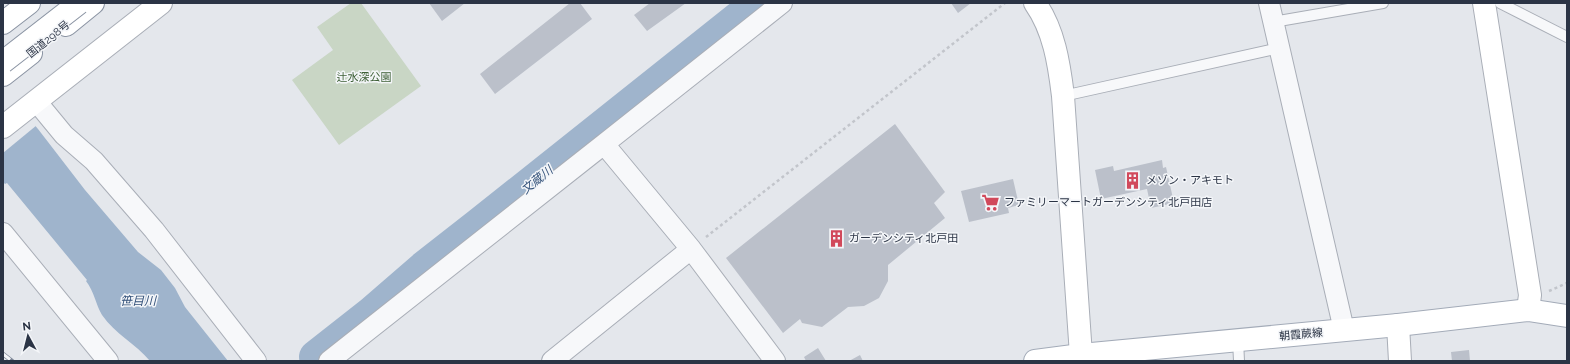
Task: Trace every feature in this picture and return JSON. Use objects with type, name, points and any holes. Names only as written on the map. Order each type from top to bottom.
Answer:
[{"type":"main road","points":[[3,8],[10,3]]},
{"type":"main road","points":[[3,23],[29,3]]},
{"type":"main road","points":[[3,62],[79,3]]},
{"type":"main road","name":"国道298号","points":[[3,75],[93,3]]},
{"type":"main road","points":[[3,127],[161,3]]},
{"type":"main road","points":[[1035,3],[1044,17],[1058,60],[1063,96],[1081,358]]},
{"type":"main road","points":[[1484,3],[1530,295],[1528,310]]},
{"type":"main road","name":"朝霞蕨線","points":[[1035,361],[1081,358],[1528,310],[1567,316]]},
{"type":"main road","points":[[1398,325],[1400,361]]},
{"type":"street","points":[[329,361],[782,3]]},
{"type":"street","points":[[1271,12],[1344,330]]},
{"type":"street","points":[[33,103],[64,135],[94,161],[154,230],[256,361]]},
{"type":"street","points":[[604,144],[691,249],[775,361]]},
{"type":"street","points":[[3,233],[108,361]]},
{"type":"street","points":[[552,361],[691,249]]},
{"type":"lane","points":[[1271,12],[1383,3]]},
{"type":"lane","points":[[1500,3],[1567,36]]},
{"type":"lane","points":[[1063,96],[1279,48]]},
{"type":"lane","points":[[1238,340],[1239,361]]},
{"type":"path","points":[[691,249],[1005,3]]},
{"type":"green space","name":"辻水深公園","points":[[351,3],[361,3],[421,86],[339,145],[292,80],[333,50],[317,27]]},
{"type":"water","name":"笹目川","points":[[3,88],[38,129],[85,190],[138,252],[161,270],[175,288],[185,307],[228,361],[150,361],[107,322],[100,311],[86,281],[87,280],[7,183],[5,184],[3,182]]},
{"type":"pier","points":[[3,86],[37,125],[3,153]]},
{"type":"building","points":[[429,3],[465,3],[442,21]]},
{"type":"building","points":[[570,3],[580,3],[592,19],[495,94],[480,74]]},
{"type":"building","points":[[650,3],[686,3],[647,31],[634,15]]},
{"type":"building","points":[[951,3],[971,3],[958,13]]},
{"type":"building","name":"ガーデンシティ北戸田","points":[[895,124],[945,192],[934,203],[945,218],[888,265],[888,281],[879,298],[864,306],[848,307],[822,327],[802,323],[800,319],[783,333],[726,258]]},
{"type":"building","name":"メゾン・アキモト","points":[[1162,160],[1163,168],[1166,167],[1174,203],[1151,208],[1147,189],[1101,199],[1095,170],[1113,166],[1114,171]]},
{"type":"building","points":[[1013,179],[1019,205],[1008,208],[1009,213],[969,222],[961,191]]},
{"type":"building","points":[[818,348],[826,361],[806,361],[804,357]]},
{"type":"building","points":[[1469,350],[1470,361],[1452,361],[1451,352]]},
{"type":"building","points":[[860,355],[863,361],[849,361]]},
{"type":"waterway","name":"文蔵川","points":[[316,357],[372,313],[424,268],[758,3]]},
{"type":"waterway","points":[[308,361],[316,357]]},
{"type":"railway","points":[[3,354],[12,361]]},
{"type":"place","name":"メゾン・アキモト","points":[[1133,180]]},
{"type":"place","name":"ファミリーマートガーデンシティ北戸田店","points":[[991,202]]},
{"type":"place","name":"ガーデンシティ北戸田","points":[[836,238]]}]
